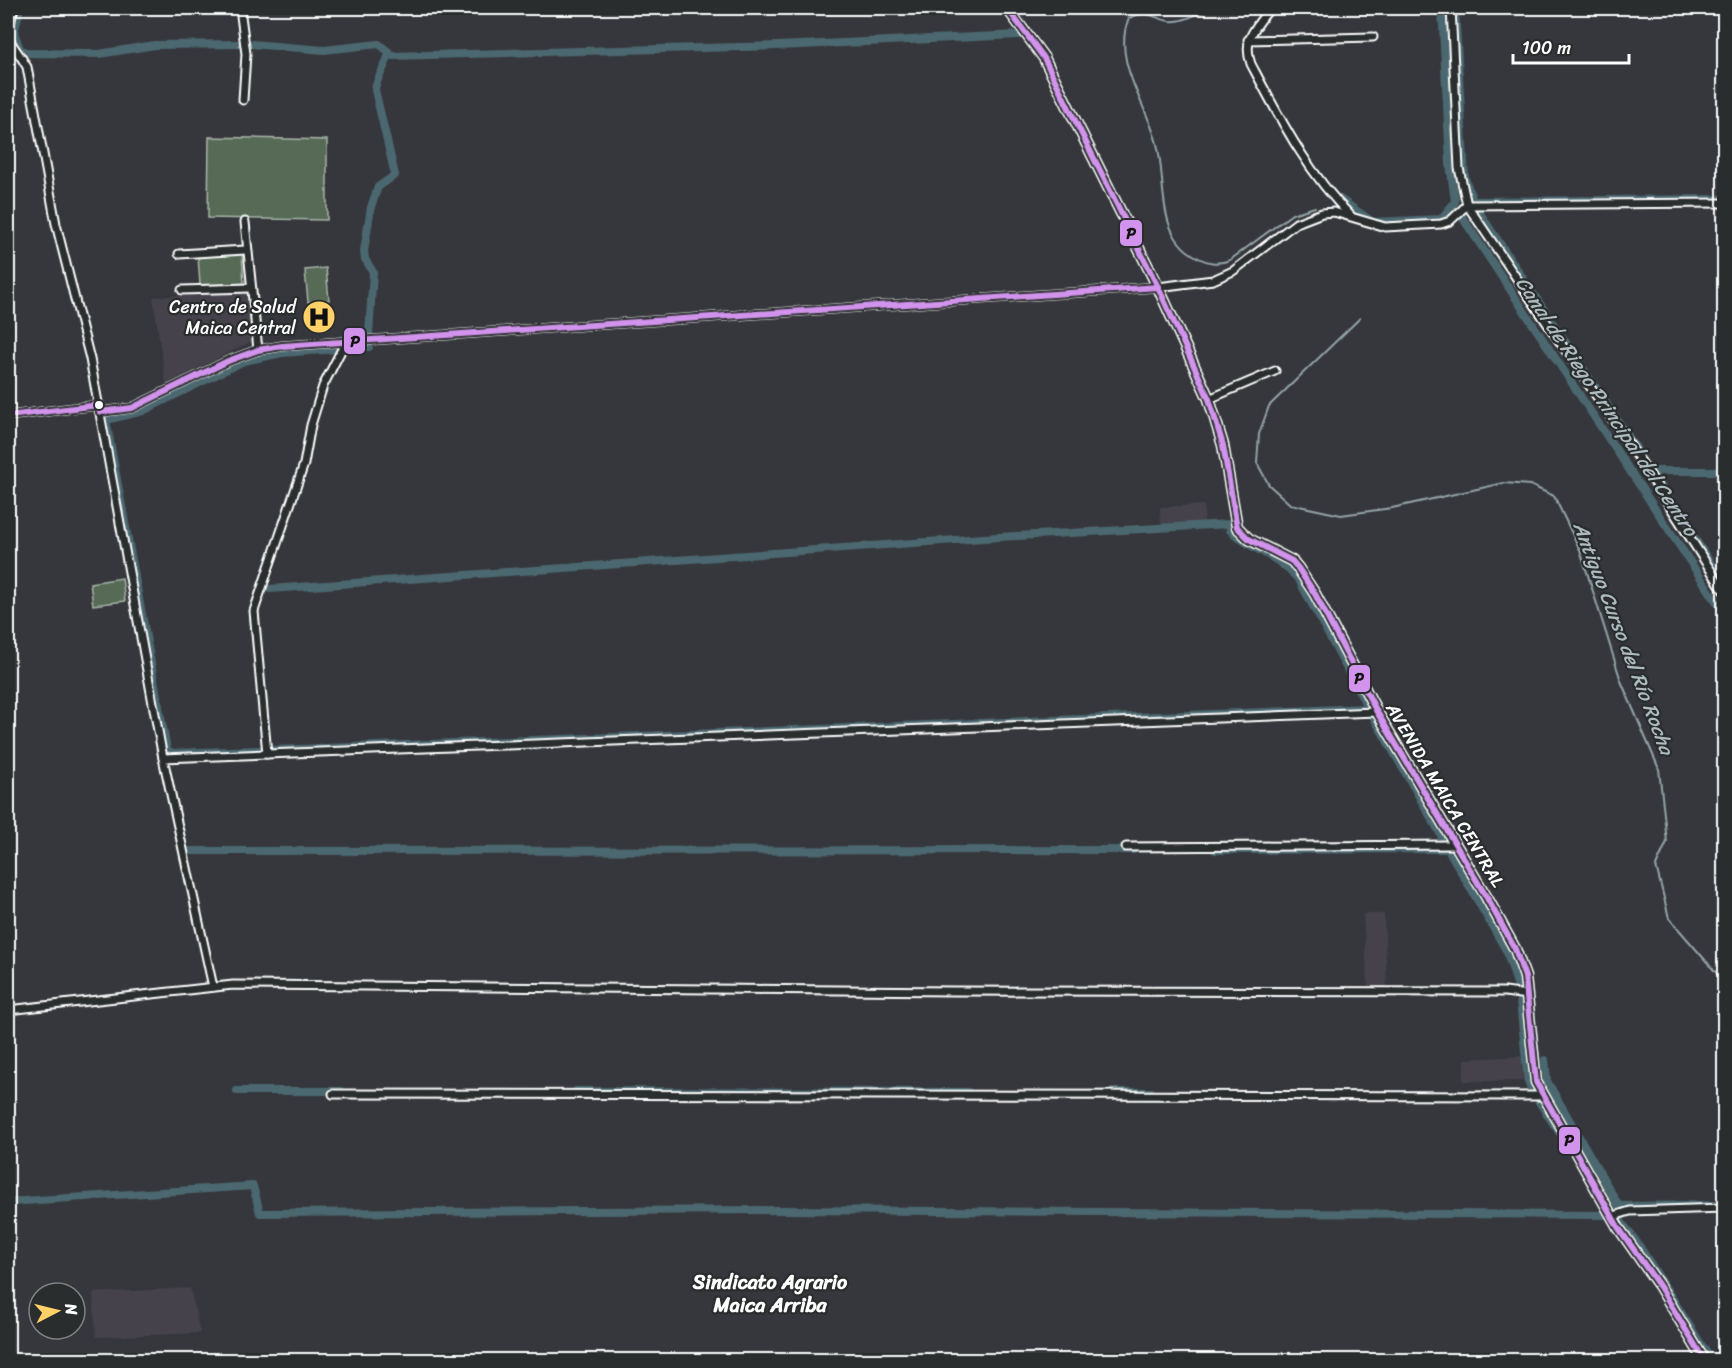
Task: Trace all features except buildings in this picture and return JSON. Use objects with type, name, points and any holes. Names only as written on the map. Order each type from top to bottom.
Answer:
[{"type":"street","points":[[14,8],[8,37],[16,53],[27,67],[56,224],[100,408],[163,758],[213,987]]},
{"type":"street","points":[[240,8],[246,54],[243,100]]},
{"type":"street","name":"AVENIDA MAICA CENTRAL","points":[[1007,8],[1044,58],[1158,287],[1209,399],[1223,445],[1237,527],[1249,539],[1292,561],[1298,568],[1315,594],[1377,712],[1515,949],[1525,977],[1533,1071],[1543,1096],[1614,1216],[1618,1227],[1660,1287],[1704,1360]]},
{"type":"street","points":[[1270,8],[1248,40],[1251,64],[1278,114],[1338,203],[1353,218]]},
{"type":"street","points":[[1451,8],[1459,168],[1467,205],[1648,472],[1725,591]]},
{"type":"street","points":[[1248,40],[1373,37]]},
{"type":"street","points":[[8,416],[100,408],[132,408],[258,350],[346,341],[1158,287],[1214,280],[1233,271],[1279,234],[1310,217],[1334,212],[1385,227],[1441,224],[1449,221],[1467,205],[1725,203]]},
{"type":"street","points":[[245,222],[245,250],[258,350]]},
{"type":"street","points":[[179,254],[245,250]]},
{"type":"street","points":[[182,290],[250,288]]},
{"type":"street","points":[[267,754],[254,611],[304,465],[311,425],[323,386],[346,341]]},
{"type":"street","points":[[1209,399],[1275,371]]},
{"type":"street","points":[[163,758],[1377,712]]},
{"type":"street","points":[[1126,847],[1455,845]]},
{"type":"street","points":[[8,1011],[213,987],[442,985],[966,991],[1505,992],[1527,995]]},
{"type":"street","points":[[333,1094],[1543,1096]]},
{"type":"street","points":[[1614,1216],[1630,1211],[1725,1208]]},
{"type":"shaded area","points":[[247,292],[254,340],[166,384],[153,297]]},
{"type":"shaded area","points":[[1204,505],[1204,522],[1161,526],[1160,507]]},
{"type":"shaded area","points":[[1363,914],[1384,914],[1387,987],[1368,988]]},
{"type":"shaded area","points":[[1526,1056],[1528,1081],[1463,1081],[1465,1059]]},
{"type":"shaded area","points":[[190,1288],[200,1333],[96,1337],[93,1293]]},
{"type":"green space","points":[[209,137],[327,140],[327,220],[208,218]]},
{"type":"green space","points":[[242,254],[244,284],[200,285],[198,256]]},
{"type":"green space","points":[[326,268],[329,300],[308,302],[305,270]]},
{"type":"green space","points":[[122,578],[125,601],[93,605],[90,583]]},
{"type":"waterway","points":[[20,8],[14,33],[20,49],[27,53],[99,54],[155,45],[241,44]]},
{"type":"waterway","name":"Antiguo Curso del Río Rocha","points":[[1210,8],[1185,19],[1174,21],[1146,14],[1136,15],[1129,18],[1125,34],[1124,50],[1127,66],[1157,144],[1165,206],[1174,234],[1182,246],[1195,256],[1216,263],[1230,260],[1292,214],[1315,207]]},
{"type":"waterway","name":"Canal de Riego Principal del Centro","points":[[1340,199],[1373,222],[1441,219],[1455,202],[1450,164],[1442,8]]},
{"type":"waterway","points":[[1455,8],[1465,178],[1473,201]]},
{"type":"waterway","points":[[389,56],[778,46],[1019,35]]},
{"type":"waterway","points":[[251,44],[324,50],[379,44],[389,52],[375,90],[395,175],[378,187],[371,207],[364,251],[365,259],[373,272],[369,334]]},
{"type":"waterway","points":[[1473,201],[1724,199]]},
{"type":"waterway","points":[[1479,212],[1636,448]]},
{"type":"waterway","name":"Canal de Riego Principal del Centro","points":[[1462,217],[1724,613]]},
{"type":"waterway","name":"Antiguo Curso del Río Rocha","points":[[1360,318],[1269,406],[1259,434],[1257,463],[1269,485],[1290,504],[1341,515],[1392,508],[1504,483],[1530,485],[1554,496],[1580,550],[1621,681],[1659,769],[1667,842],[1656,866],[1669,918],[1719,976],[1724,988]]},
{"type":"waterway","points":[[350,348],[369,347]]},
{"type":"waterway","points":[[260,750],[173,753],[167,750],[106,420],[143,411],[244,361],[282,353],[337,349]]},
{"type":"waterway","points":[[1651,471],[1724,471]]},
{"type":"waterway","points":[[1653,474],[1724,584]]},
{"type":"waterway","points":[[270,589],[998,537],[1229,524]]},
{"type":"waterway","points":[[273,750],[1368,708],[1299,580],[1274,559],[1230,530]]},
{"type":"waterway","points":[[1374,718],[1444,840]]},
{"type":"waterway","points":[[1448,849],[1507,952],[1518,987]]},
{"type":"waterway","points":[[1215,850],[1449,849]]},
{"type":"waterway","points":[[187,851],[1133,850]]},
{"type":"waterway","points":[[1520,1001],[1528,1081],[1532,1091]]},
{"type":"waterway","points":[[1545,1060],[1547,1081],[1619,1206],[1724,1205]]},
{"type":"waterway","points":[[237,1091],[341,1091]]},
{"type":"waterway","points":[[576,1091],[968,1092]]},
{"type":"waterway","points":[[1113,1092],[1151,1092]]},
{"type":"waterway","points":[[1539,1102],[1565,1141]]},
{"type":"waterway","points":[[8,1202],[253,1186],[260,1213],[778,1210],[1606,1215]]},
{"type":"waterway","points":[[1620,1220],[1638,1244],[1711,1360]]},
{"type":"transit line","name":"P","points":[[1007,8],[1044,58],[1158,287],[1209,399],[1223,445],[1237,527],[1249,539],[1292,561],[1298,568],[1315,594],[1377,712],[1487,898],[1515,949],[1525,977],[1536,1082],[1618,1227],[1660,1287],[1704,1360]]},
{"type":"transit line","name":"P","points":[[100,412],[132,408],[228,361],[258,350],[282,346],[1158,287]]},
{"type":"transit line","name":"P","points":[[8,416],[99,405],[100,412]]},
{"type":"place","name":"Centro de Salud Maica Central","points":[[319,317]]},
{"type":"district","name":"Sindicato Agrario Maica Arriba","points":[[770,1294]]}]
